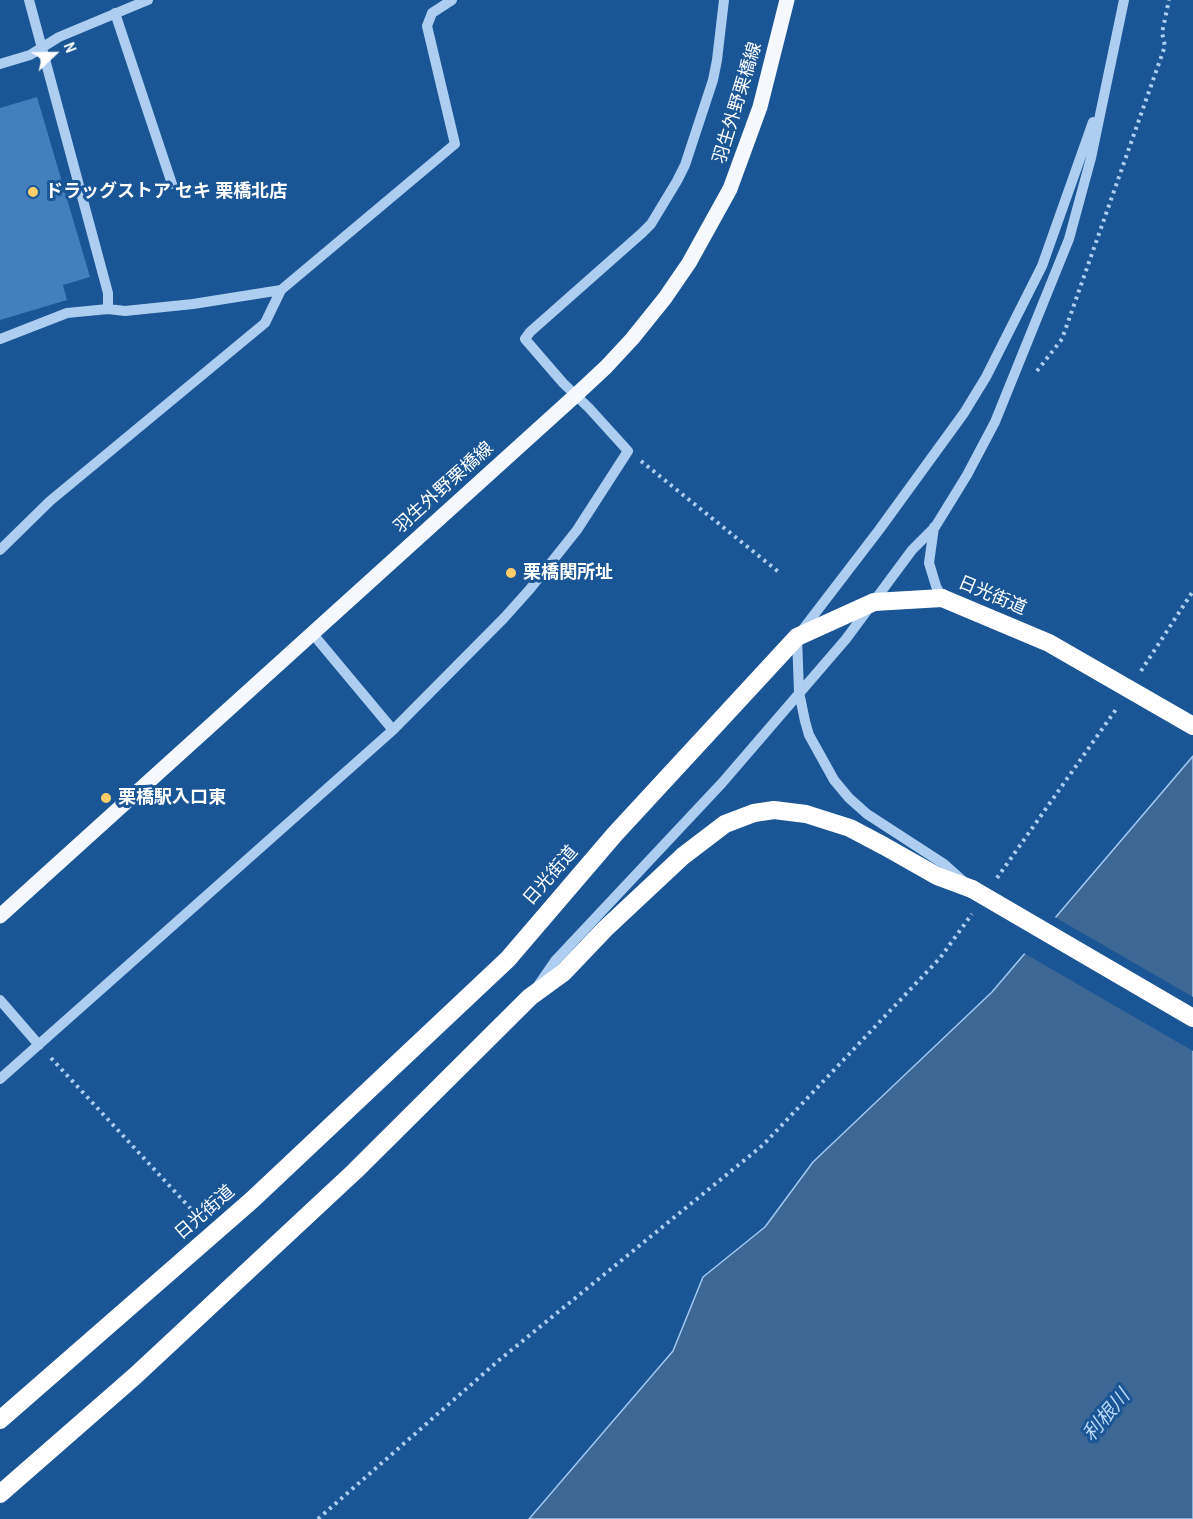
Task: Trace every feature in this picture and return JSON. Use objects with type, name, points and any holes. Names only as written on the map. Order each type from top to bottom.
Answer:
[{"type":"highway","name":"日光街道","points":[[0,1420],[252,1200],[508,959],[615,834],[797,637],[874,602],[942,598],[1049,643],[1193,726]]},
{"type":"highway","points":[[0,1494],[135,1376],[355,1171],[530,997],[563,973],[605,929],[683,856],[725,824],[754,813],[774,810],[827,820],[850,828],[937,876],[972,889],[1193,1018]]},
{"type":"main road","name":"羽生外野栗橋線","points":[[0,916],[606,367],[664,298],[714,222],[730,189],[760,107],[787,0]]},
{"type":"street","points":[[29,0],[108,293],[108,309]]},
{"type":"street","points":[[0,64],[30,55],[59,37],[148,0]]},
{"type":"street","points":[[0,550],[50,501],[265,323],[281,290],[455,144],[427,26],[432,14],[452,0]]},
{"type":"street","points":[[0,1079],[43,1049],[434,691],[530,590],[577,530],[628,451],[563,383],[525,339],[646,228],[677,181],[685,165],[713,80],[724,0]]},
{"type":"street","points":[[530,997],[555,961],[722,783],[846,639],[912,550],[934,527],[967,475],[995,422],[1064,250],[1091,158],[1124,0]]},
{"type":"street","points":[[115,13],[172,184]]},
{"type":"street","points":[[972,889],[944,864],[867,814],[849,798],[828,771],[809,735],[799,692],[797,637],[879,530],[964,413],[986,377],[1042,266],[1104,91]]},
{"type":"street","points":[[0,339],[67,313],[108,309],[125,311],[281,290]]},
{"type":"street","points":[[934,527],[929,564],[942,598]]},
{"type":"street","points":[[312,633],[393,730]]},
{"type":"street","points":[[0,1000],[43,1049]]},
{"type":"path","points":[[1033,376],[1062,339],[1165,46],[1162,33],[1169,0]]},
{"type":"path","points":[[628,451],[780,573]]},
{"type":"path","points":[[1136,678],[1193,591]]},
{"type":"path","points":[[995,881],[1117,707]]},
{"type":"path","points":[[318,1519],[498,1361],[763,1144],[940,958],[975,910]]},
{"type":"path","points":[[43,1049],[191,1209]]},
{"type":"water","name":"利根川","points":[[1193,756],[1193,1519],[529,1519],[673,1351],[703,1277],[765,1227],[813,1162],[992,992]]},
{"type":"pier","points":[[1053,916],[1193,997],[1193,1051],[1022,952]]},
{"type":"building","name":"ドラッグストア セキ 栗橋北店","points":[[37,97],[90,277],[63,285],[67,300],[0,320],[0,108]]},
{"type":"place","name":"ドラッグストア セキ 栗橋北店","points":[[33,192]]},
{"type":"place","name":"栗橋関所址","points":[[511,573]]},
{"type":"place","name":"栗橋駅入口東","points":[[106,798]]}]
